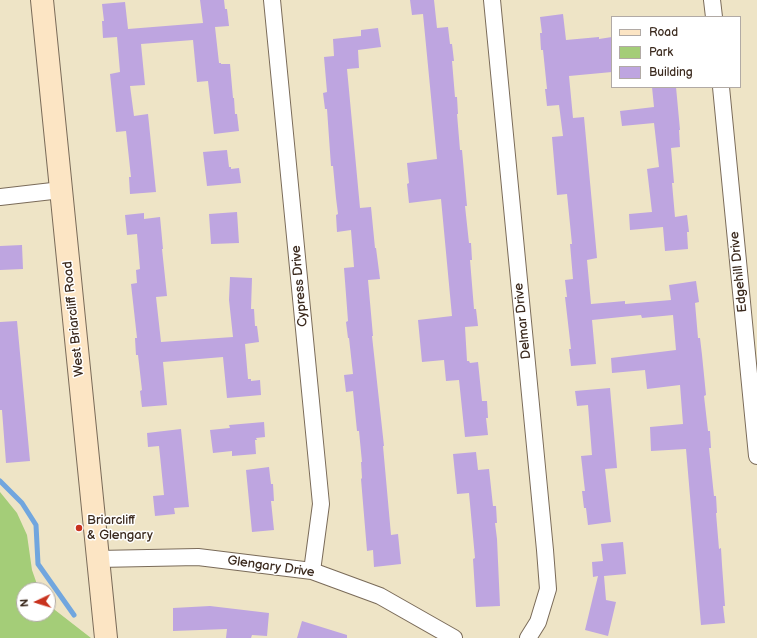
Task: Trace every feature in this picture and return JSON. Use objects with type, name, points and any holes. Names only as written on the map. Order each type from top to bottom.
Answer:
[{"type":"street","name":"West Briarcliff Road","points":[[42,0],[106,638]]},
{"type":"street","name":"Cypress Drive","points":[[272,0],[321,504],[312,571]]},
{"type":"street","name":"Delmar Drive","points":[[492,0],[548,589],[538,622],[528,638]]},
{"type":"street","points":[[712,0],[714,16]]},
{"type":"street","name":"Edgehill Drive","points":[[721,88],[757,456]]},
{"type":"street","points":[[0,197],[61,190]]},
{"type":"street","name":"Glengary Drive","points":[[98,559],[198,557],[312,571],[380,596],[454,638]]},
{"type":"green space","points":[[0,492],[17,513],[27,535],[32,570],[36,582],[16,582],[16,622],[56,622],[56,611],[91,638],[0,638]]},
{"type":"building","points":[[200,0],[224,0],[225,9],[227,9],[229,26],[215,27],[219,63],[230,64],[235,114],[237,114],[239,131],[214,134],[208,81],[197,82],[193,40],[141,44],[145,85],[130,86],[134,116],[148,114],[156,192],[130,194],[129,177],[131,177],[126,131],[116,132],[110,74],[120,72],[117,37],[103,38],[102,21],[104,21],[102,4],[125,2],[128,29],[203,23]]},
{"type":"building","points":[[410,0],[434,0],[437,28],[448,27],[450,44],[452,44],[455,97],[457,97],[460,150],[462,150],[467,206],[465,206],[469,243],[471,243],[472,260],[470,260],[474,309],[476,309],[478,326],[465,327],[467,361],[470,363],[478,362],[482,401],[487,401],[488,418],[486,418],[488,435],[465,437],[459,380],[446,381],[444,360],[422,362],[418,320],[452,316],[441,199],[409,203],[407,163],[437,159],[423,14],[412,15]]},
{"type":"building","points":[[563,14],[566,40],[611,37],[611,72],[569,76],[573,118],[584,117],[597,258],[587,260],[591,304],[625,301],[625,304],[671,300],[669,285],[696,281],[699,302],[695,303],[698,338],[700,338],[702,355],[706,395],[704,396],[708,431],[710,431],[711,448],[709,448],[714,496],[716,496],[719,549],[721,548],[725,623],[701,625],[686,449],[651,451],[650,427],[683,424],[680,385],[647,389],[645,370],[612,373],[611,358],[676,350],[673,315],[642,318],[641,315],[592,320],[596,364],[571,366],[565,280],[573,279],[570,244],[572,244],[567,194],[557,195],[552,137],[563,136],[559,105],[547,106],[545,89],[547,89],[543,50],[541,50],[540,33],[542,33],[540,17]]},
{"type":"building","points":[[378,28],[381,47],[358,50],[359,68],[347,69],[360,208],[371,207],[380,279],[368,280],[372,336],[384,446],[391,535],[398,534],[401,564],[374,567],[373,550],[367,551],[361,479],[362,462],[353,391],[346,392],[344,375],[353,374],[346,322],[348,321],[344,268],[354,267],[351,230],[337,232],[336,215],[338,214],[333,166],[331,166],[327,109],[325,109],[323,93],[327,92],[324,57],[334,56],[333,39],[361,36],[361,30]]},
{"type":"building","points":[[652,88],[676,88],[680,147],[671,148],[674,183],[672,183],[675,217],[687,215],[689,232],[687,232],[688,249],[665,251],[663,227],[630,230],[629,214],[652,212],[647,169],[659,167],[654,123],[622,126],[620,111],[654,107]]},
{"type":"building","points":[[227,150],[229,167],[231,167],[231,169],[239,168],[241,183],[207,186],[203,152]]},
{"type":"building","points":[[237,212],[239,243],[211,244],[209,214]]},
{"type":"building","points":[[144,213],[144,219],[160,217],[167,296],[156,297],[161,342],[233,337],[229,300],[230,277],[252,278],[251,309],[254,309],[255,326],[257,326],[259,342],[245,344],[248,379],[251,379],[251,381],[260,380],[261,395],[227,398],[223,357],[163,362],[167,405],[142,407],[140,391],[142,390],[138,355],[136,355],[135,338],[137,338],[131,284],[137,283],[136,270],[140,269],[137,234],[127,235],[125,215]]},
{"type":"building","points":[[22,245],[23,269],[0,270],[0,246]]},
{"type":"building","points":[[17,321],[30,461],[6,463],[2,410],[0,410],[0,322]]},
{"type":"building","points":[[610,388],[617,468],[605,469],[611,522],[588,525],[582,491],[585,491],[581,456],[592,455],[588,405],[577,406],[575,391]]},
{"type":"building","points":[[264,422],[265,437],[256,438],[256,454],[232,456],[232,451],[213,453],[210,430],[230,428],[229,425]]},
{"type":"building","points":[[181,429],[189,507],[174,508],[175,514],[155,516],[153,496],[164,495],[159,446],[148,447],[147,433]]},
{"type":"building","points":[[476,452],[478,470],[489,469],[493,506],[496,506],[497,523],[495,523],[500,606],[476,607],[473,559],[475,558],[469,493],[457,494],[453,454]]},
{"type":"building","points":[[269,467],[271,484],[273,484],[274,501],[271,501],[274,530],[252,532],[246,470]]},
{"type":"building","points":[[623,542],[626,574],[604,576],[606,600],[616,602],[608,636],[585,630],[598,576],[593,577],[592,562],[603,561],[601,544]]},
{"type":"building","points":[[210,606],[269,613],[267,636],[252,635],[251,638],[226,638],[227,629],[173,631],[173,608]]},
{"type":"building","points":[[302,621],[347,635],[347,638],[297,638]]},
{"type":"waterway","points":[[0,481],[22,503],[36,525],[38,564],[74,615]]},
{"type":"place","name":"Briarcliff & Glengary","points":[[79,528]]}]
